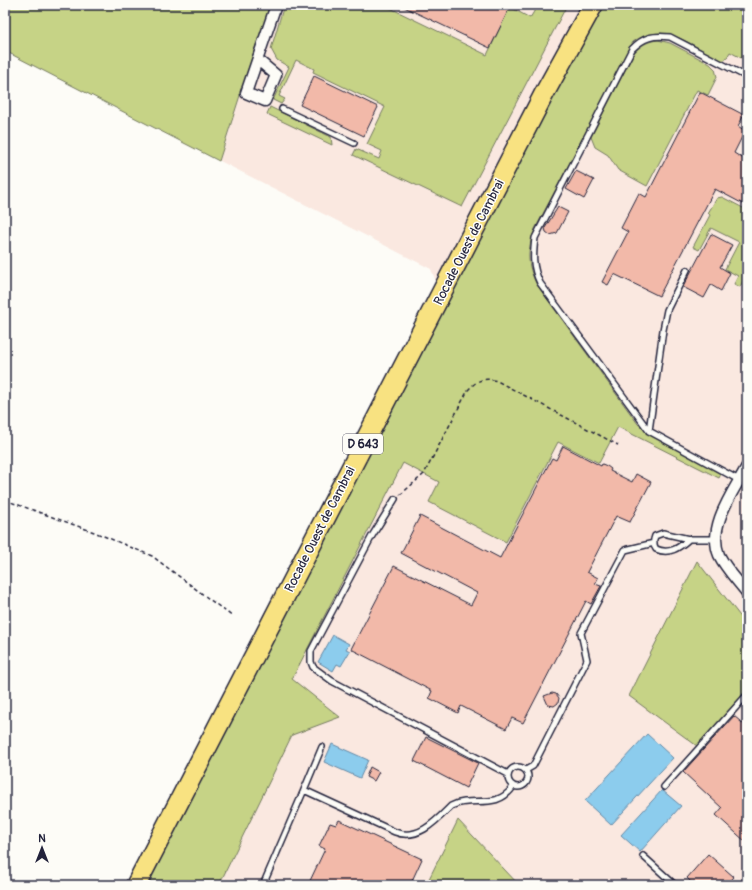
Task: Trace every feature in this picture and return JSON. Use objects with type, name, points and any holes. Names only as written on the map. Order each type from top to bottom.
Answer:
[{"type":"highway","name":"Rocade Ouest de Cambrai","points":[[136,885],[544,94],[593,5]]},
{"type":"street","points":[[258,60],[276,5]]},
{"type":"street","points":[[747,466],[721,516],[716,533],[718,550],[722,560],[747,593]]},
{"type":"lane","points":[[739,480],[649,431],[540,283],[535,271],[533,257],[535,238],[632,49],[637,44],[656,36],[670,37],[747,78]]},
{"type":"lane","points":[[282,109],[354,143]]},
{"type":"lane","points":[[649,431],[667,310],[687,270]]},
{"type":"lane","points":[[396,499],[372,536],[337,602],[311,652],[310,662],[317,672],[332,681],[508,774]]},
{"type":"lane","points":[[689,539],[678,548],[667,552],[656,549],[653,540],[655,536],[663,533],[689,539],[716,539]]},
{"type":"lane","points":[[526,770],[533,766],[587,660],[581,634],[625,550],[654,543]]},
{"type":"lane","points":[[664,787],[747,695]]},
{"type":"lane","points":[[262,885],[322,747]]},
{"type":"lane","points":[[304,790],[394,832],[404,835],[414,834],[425,829],[456,804],[466,801],[482,803],[493,801],[505,795],[513,787],[523,787],[529,776],[526,770],[520,767],[514,767],[508,774],[508,781],[513,787]]},
{"type":"lane","points":[[643,856],[676,885]]},
{"type":"path","points":[[396,499],[424,474],[468,390],[474,383],[482,379],[497,381],[618,445]]},
{"type":"path","points":[[5,500],[94,532],[152,556],[233,616]]},
{"type":"shaded area","points":[[5,5],[747,5],[747,885],[219,885],[292,734],[340,717],[291,679],[462,347],[431,269],[5,51]]},
{"type":"green space","points":[[5,5],[271,5],[261,37],[259,36],[219,161],[5,51]]},
{"type":"green space","points":[[284,5],[384,5],[487,55],[510,7],[530,18],[538,5],[567,5],[462,207],[353,155],[356,149],[379,159],[382,151],[367,144],[385,107],[313,72],[314,69],[296,60],[279,96],[285,99],[281,104],[273,100],[289,67],[277,60],[271,49]]},
{"type":"green space","points":[[604,5],[747,5],[747,61],[730,52],[726,59],[722,61],[689,43],[667,34],[656,33],[645,36],[633,42],[535,229],[529,250],[529,264],[537,285],[638,424],[646,431],[718,469],[722,472],[719,478],[618,427],[599,463],[558,442],[506,542],[429,502],[439,482],[403,463],[292,679],[340,717],[292,735],[219,885],[144,885],[578,46]]},
{"type":"green space","points":[[658,40],[670,43],[710,64],[715,69],[717,77],[708,95],[697,90],[647,186],[618,170],[608,155],[595,147],[591,137],[634,53],[645,44]]},
{"type":"green space","points":[[270,107],[331,137],[332,145],[267,114]]},
{"type":"green space","points":[[722,197],[747,210],[747,273],[740,287],[734,284],[738,276],[725,269],[739,242],[711,228],[699,250],[693,247],[710,215],[708,213],[717,198]]},
{"type":"green space","points":[[697,561],[747,625],[747,691],[697,746],[629,696]]},
{"type":"green space","points":[[458,820],[519,885],[426,885]]},
{"type":"water","points":[[333,635],[349,644],[346,649],[350,651],[341,666],[337,664],[333,671],[318,662]]},
{"type":"water","points":[[647,734],[673,758],[611,825],[585,801]]},
{"type":"water","points":[[332,744],[368,760],[360,778],[324,762]]},
{"type":"water","points":[[662,790],[681,806],[640,852],[621,835]]},
{"type":"building","points":[[400,5],[511,5],[490,48]]},
{"type":"building","points":[[314,76],[378,107],[364,136],[300,105]]},
{"type":"building","points":[[700,92],[744,115],[738,126],[745,131],[734,153],[747,161],[747,206],[715,189],[659,296],[614,274],[608,285],[602,282],[628,232],[621,228],[639,193],[646,197]]},
{"type":"building","points":[[576,171],[594,180],[584,199],[566,189]]},
{"type":"building","points":[[558,207],[568,212],[557,233],[550,235],[546,232],[545,228]]},
{"type":"building","points":[[711,234],[732,245],[720,267],[730,273],[721,291],[711,285],[704,298],[683,287]]},
{"type":"building","points":[[563,446],[601,466],[602,464],[607,466],[611,469],[610,471],[632,482],[636,474],[651,482],[630,522],[616,516],[587,572],[598,578],[595,584],[601,586],[591,604],[586,601],[523,723],[512,718],[506,729],[461,706],[458,713],[429,698],[432,691],[351,649],[394,566],[471,605],[477,593],[401,553],[420,516],[500,558],[552,458],[556,460]]},
{"type":"building","points":[[552,693],[556,694],[559,698],[558,703],[554,706],[548,705],[544,696]]},
{"type":"building","points":[[734,716],[747,727],[747,843],[716,815],[722,808],[683,772]]},
{"type":"building","points":[[426,737],[478,763],[466,788],[414,761]]},
{"type":"building","points":[[370,767],[379,772],[374,781],[366,777]]},
{"type":"building","points":[[339,820],[422,859],[410,885],[308,885],[325,849],[319,846],[330,823],[336,825]]},
{"type":"building","points":[[708,854],[734,877],[727,885],[694,885],[687,878]]}]
